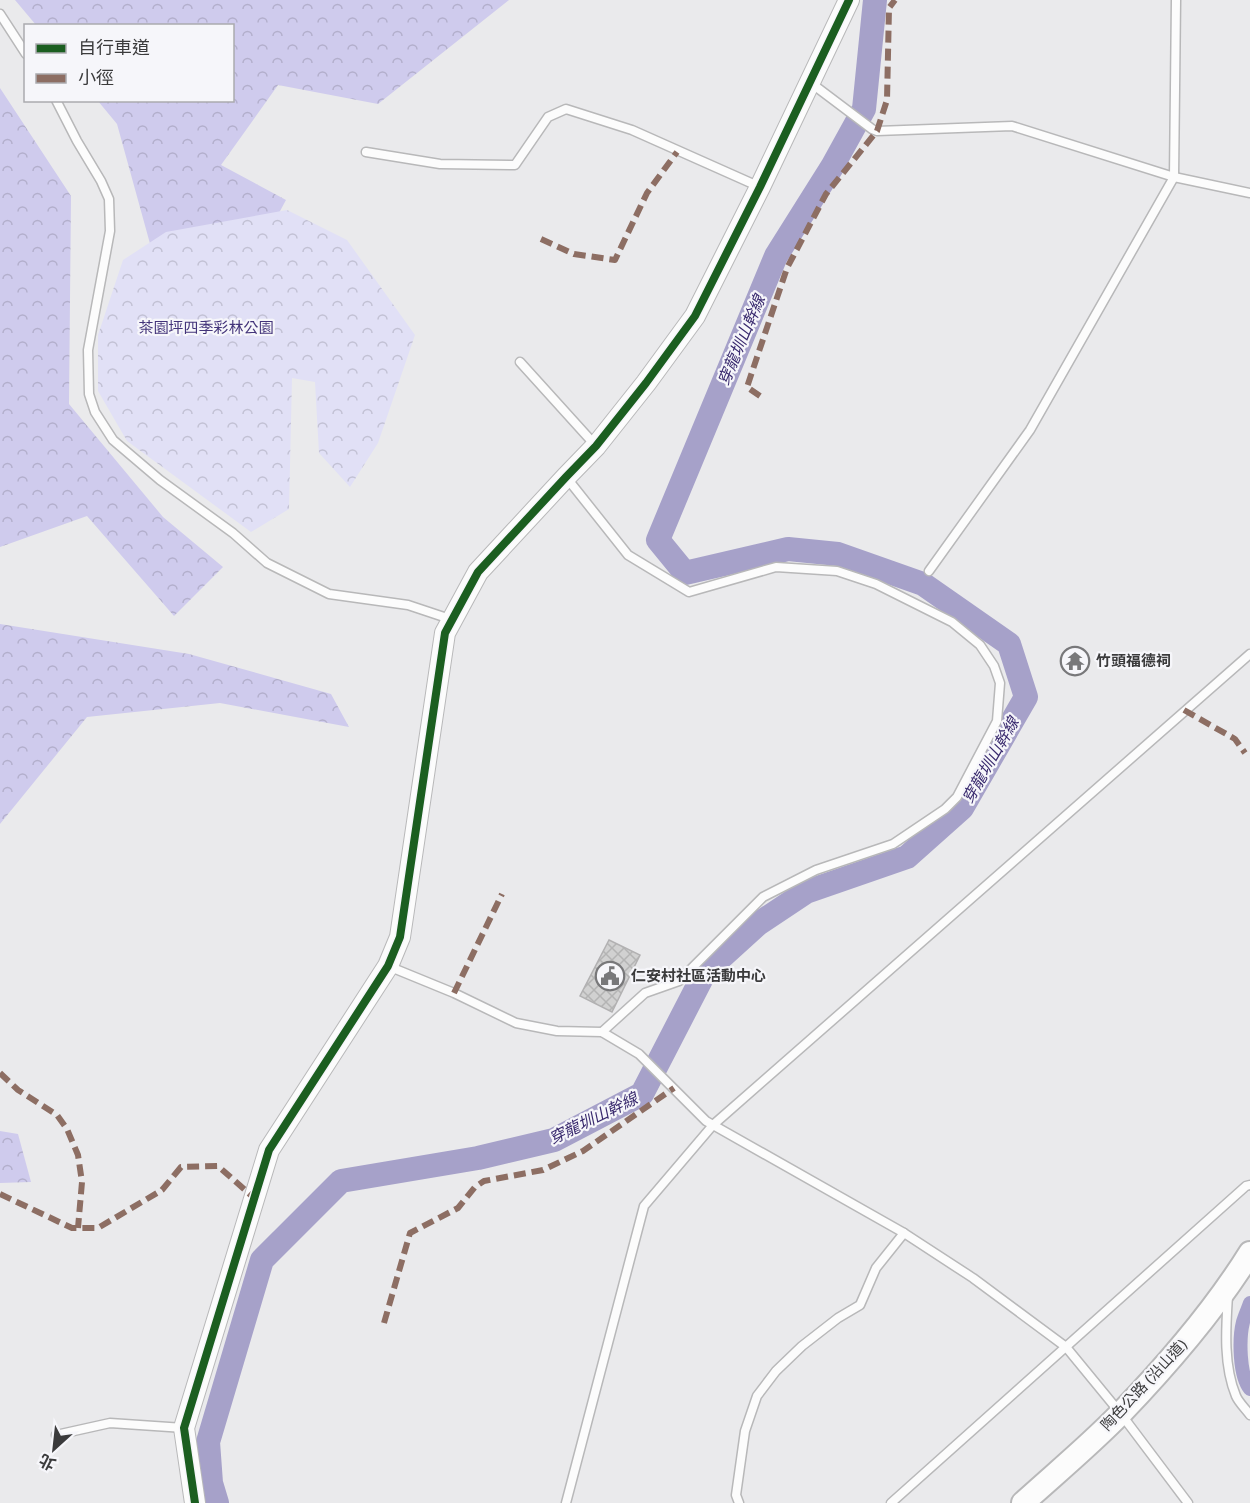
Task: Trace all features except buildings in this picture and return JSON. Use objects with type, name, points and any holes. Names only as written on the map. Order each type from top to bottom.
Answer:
[{"type":"main road","name":"陶色公路 (沿山道)","points":[[1023,1503],[1121,1414],[1189,1337],[1228,1288],[1250,1253]]},
{"type":"street","points":[[195,1503],[184,1428],[269,1150],[388,966],[400,937],[446,633],[478,572],[596,446],[695,316],[760,187],[849,0]]},
{"type":"lane","points":[[929,571],[1030,430],[1174,177],[1176,0]]},
{"type":"lane","points":[[0,14],[24,51]]},
{"type":"lane","points":[[810,82],[877,131],[1012,126],[1174,177],[1250,193]]},
{"type":"lane","points":[[57,102],[109,199],[110,231],[88,350],[88,361],[89,394],[95,412],[113,440],[160,480],[233,533],[267,563],[329,594],[408,605],[453,620]]},
{"type":"lane","points":[[366,152],[440,164],[515,165],[548,117],[566,109],[632,130],[760,187]]},
{"type":"lane","points":[[520,362],[596,446]]},
{"type":"lane","points":[[566,477],[628,555],[689,592],[776,567],[837,571],[876,584],[952,622],[980,645],[994,666],[1000,683],[997,721],[957,797],[945,809],[893,844],[816,870],[763,897],[679,981],[645,993],[602,1032]]},
{"type":"lane","points":[[566,1503],[644,1206],[713,1125],[1249,655]]},
{"type":"lane","points":[[388,966],[454,993],[516,1023],[557,1031],[602,1032],[639,1054],[706,1121],[904,1233],[973,1278],[1066,1347],[1121,1414],[1188,1503]]},
{"type":"lane","points":[[891,1503],[1246,1185],[1250,1185]]},
{"type":"lane","points":[[739,1503],[736,1495],[745,1431],[758,1396],[776,1371],[802,1346],[838,1318],[860,1305],[876,1268],[904,1233]]},
{"type":"lane","points":[[1228,1288],[1225,1338],[1229,1365],[1236,1396],[1250,1415]]},
{"type":"lane","points":[[56,1436],[110,1423],[184,1428]]},
{"type":"green space","points":[[15,0],[509,0],[378,104],[278,85],[221,165],[286,200],[259,250],[157,269],[117,124],[99,102],[234,102],[234,24],[35,24]]},
{"type":"green space","points":[[0,88],[71,196],[69,404],[163,517],[223,567],[174,616],[87,516],[0,547]]},
{"type":"green space","name":"茶園坪四季彩林公園","points":[[287,210],[347,240],[415,335],[378,443],[350,487],[319,453],[315,382],[292,378],[289,509],[251,532],[127,441],[98,391],[98,335],[123,260],[166,232]]},
{"type":"green space","points":[[0,624],[189,654],[331,694],[349,727],[220,703],[87,717],[0,824]]},
{"type":"green space","points":[[0,1131],[18,1134],[31,1182],[0,1183]]},
{"type":"waterway","name":"穿龍圳山幹線","points":[[217,1503],[211,1483],[208,1442],[262,1260],[341,1181],[478,1158],[554,1140],[642,1094],[705,972],[758,924],[806,892],[907,857],[962,808],[1026,697],[1009,644],[923,584],[838,554],[788,549],[685,573],[658,540],[776,256],[832,167],[864,109],[875,0]]},
{"type":"waterway","points":[[1250,1303],[1243,1322],[1241,1337],[1242,1366],[1246,1383],[1250,1389]]},
{"type":"marked path","points":[[760,396],[747,387],[787,268],[826,194],[877,131],[887,100],[889,8],[895,0]]},
{"type":"marked path","points":[[541,239],[574,254],[615,260],[647,193],[677,152]]},
{"type":"marked path","points":[[1184,710],[1235,739],[1245,753]]},
{"type":"marked path","points":[[454,993],[502,894]]},
{"type":"marked path","points":[[0,1073],[18,1090],[57,1115],[67,1129],[78,1155],[82,1182],[78,1228]]},
{"type":"marked path","points":[[384,1323],[410,1233],[458,1208],[475,1187],[484,1181],[543,1170],[583,1151],[674,1088]]},
{"type":"marked path","points":[[0,1194],[72,1228],[98,1228],[162,1190],[181,1167],[218,1166],[254,1198]]},
{"type":"cycle path","points":[[195,1503],[184,1428],[269,1150],[388,966],[400,937],[445,633],[478,572],[596,446],[695,316],[760,187],[849,0]]},
{"type":"place","name":"竹頭福德祠","points":[[1075,661]]},
{"type":"place","name":"仁安村社區活動中心","points":[[610,976]]}]
